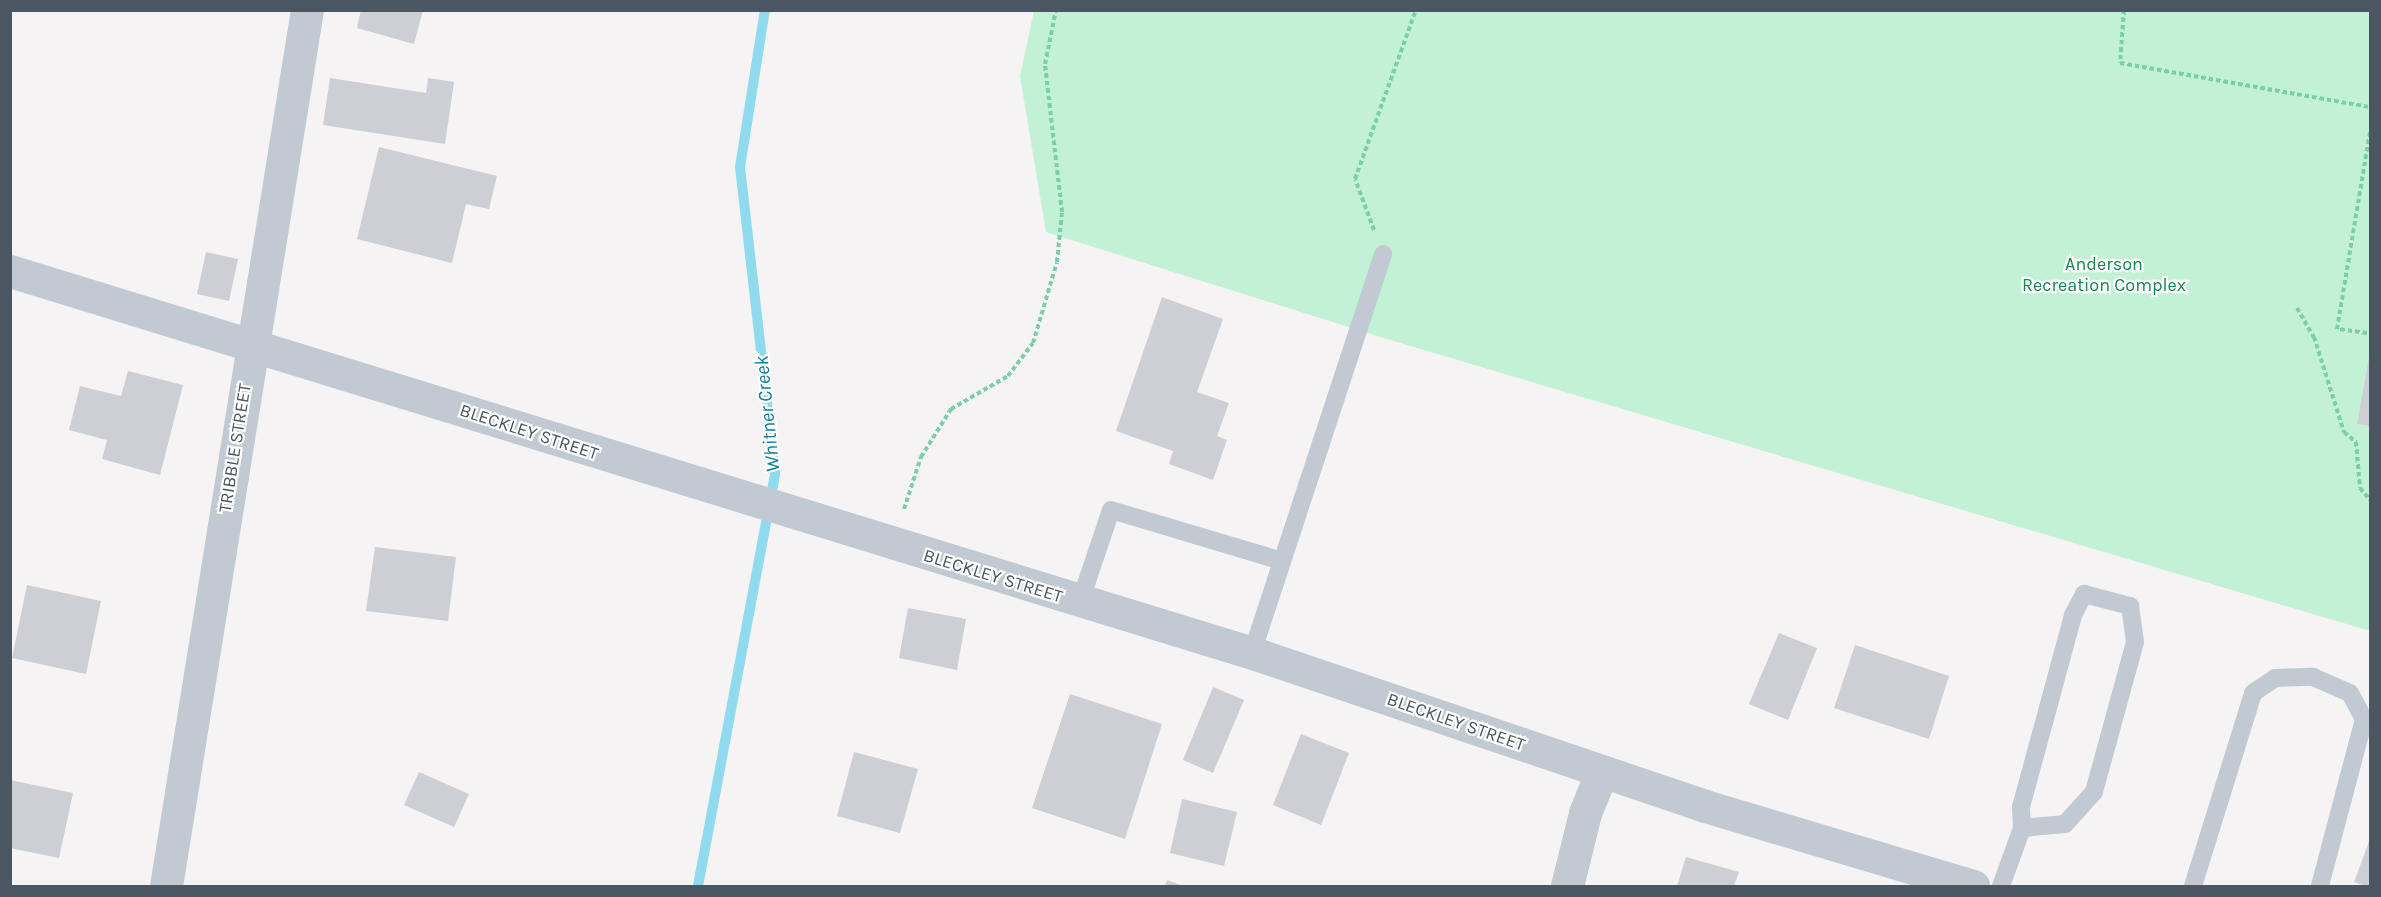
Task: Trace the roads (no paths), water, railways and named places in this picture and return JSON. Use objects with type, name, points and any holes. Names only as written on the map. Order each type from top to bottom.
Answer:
[{"type":"street","name":"TRIBBLE STREET","points":[[166,886],[250,343],[307,10]]},
{"type":"street","name":"BLECKLEY STREET","points":[[10,271],[250,343],[769,508],[1252,653],[1602,771],[1973,886]]},
{"type":"street","points":[[1567,886],[1585,813],[1602,771]]},
{"type":"lane","points":[[1252,653],[1383,254]]},
{"type":"lane","points":[[1080,602],[1112,510],[1282,561]]},
{"type":"lane","points":[[2001,886],[2022,828],[2020,807],[2073,615],[2084,594],[2130,606],[2135,642],[2094,792],[2065,824],[2022,828]]},
{"type":"lane","points":[[2193,886],[2253,693],[2274,678],[2313,677],[2350,693],[2364,719],[2320,886]]},
{"type":"waterway","name":"Whitner Creek","points":[[698,886],[775,474],[740,167],[765,10]]},
{"type":"park label","name":"Anderson Recreation Complex","points":[[2104,275]]}]
